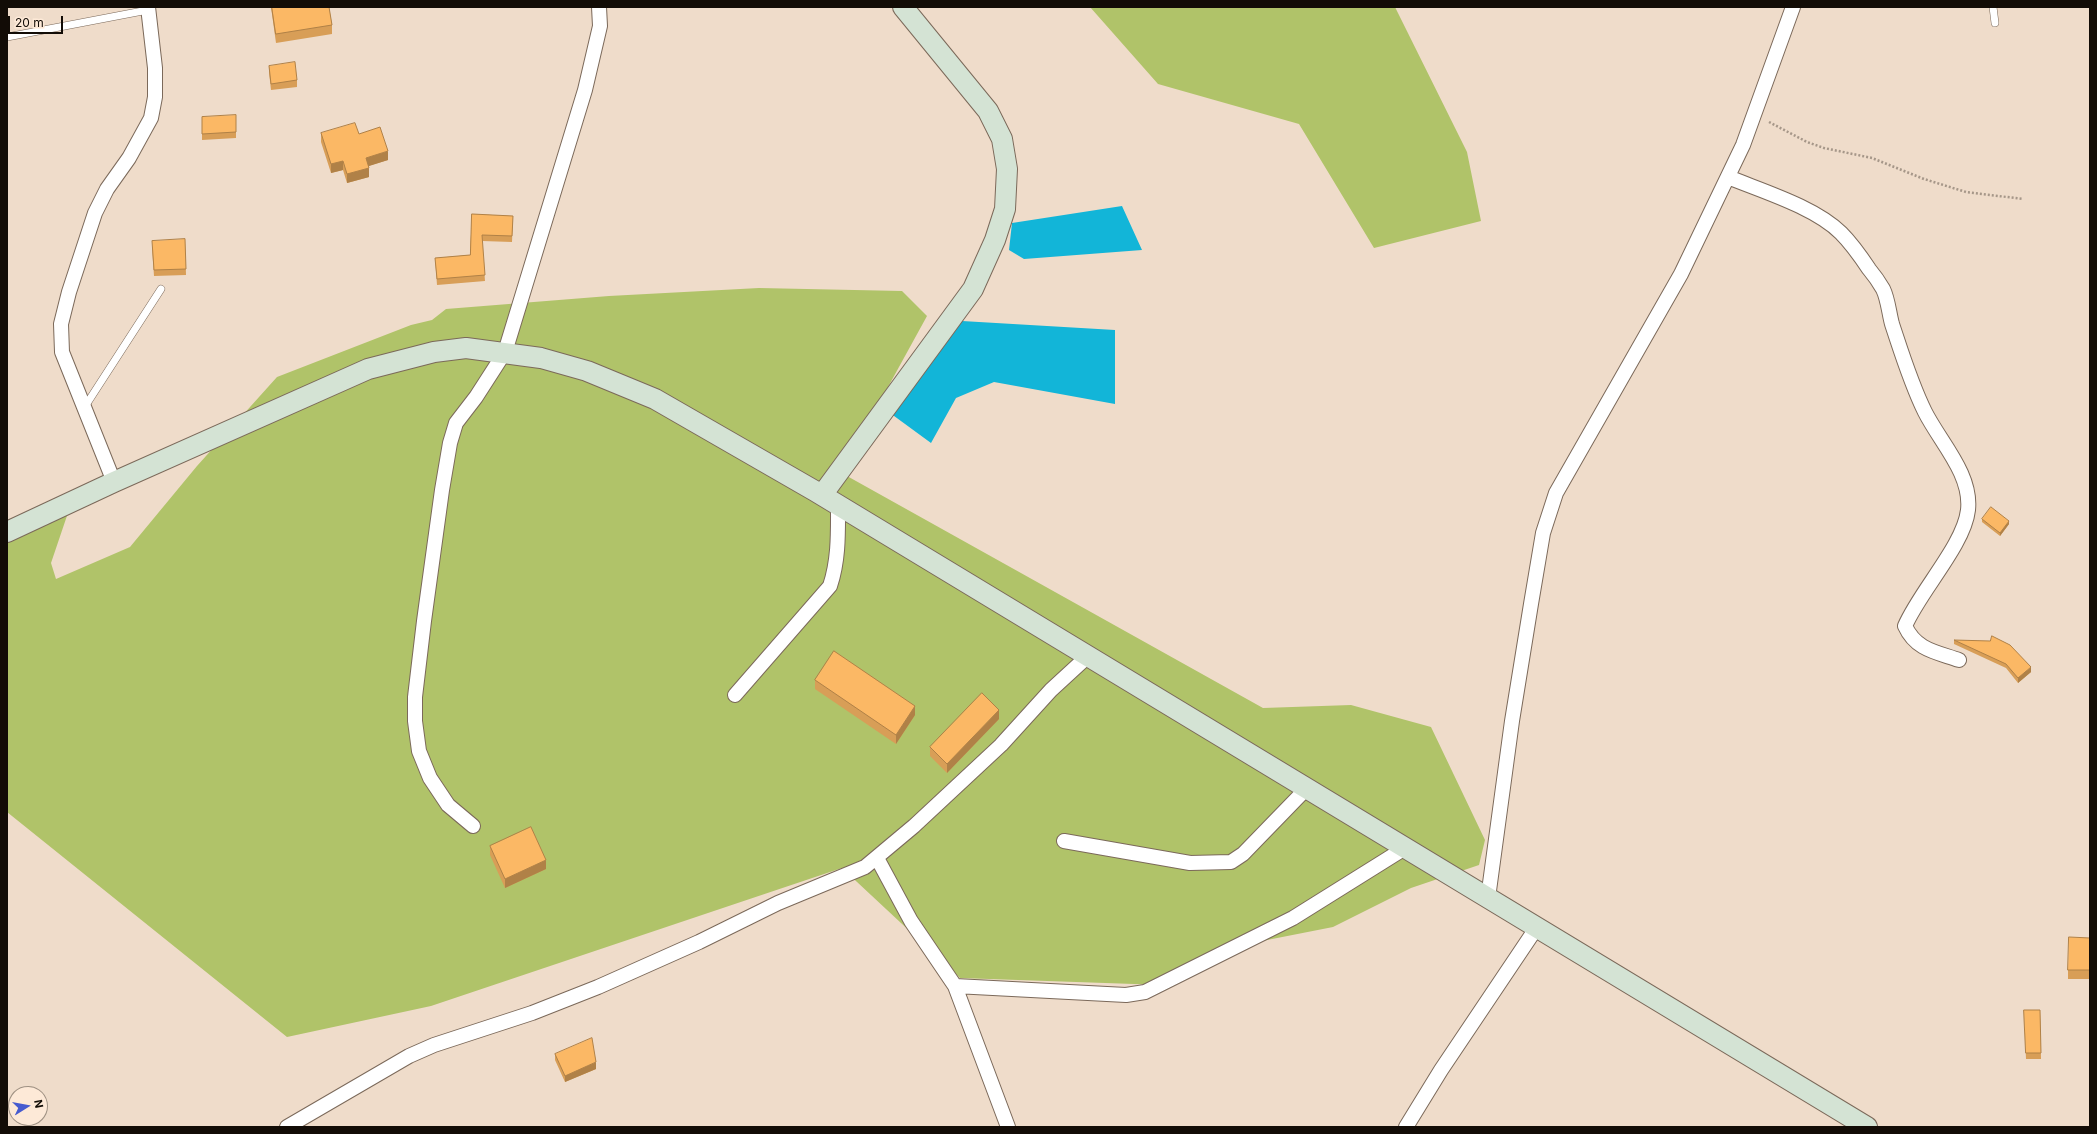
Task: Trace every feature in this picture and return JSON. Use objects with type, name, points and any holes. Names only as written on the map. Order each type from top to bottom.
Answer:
[{"type":"street","points":[[473,826],[448,805],[430,778],[419,751],[414,698],[450,443],[456,423],[476,397],[505,352],[585,90],[600,26],[600,7]]},
{"type":"street","points":[[735,695],[830,586],[836,568],[838,552],[830,500],[973,289],[995,240],[1005,209],[1007,169],[1002,139],[988,111],[903,7]]},
{"type":"street","points":[[1488,898],[1512,720],[1531,604],[1543,533],[1556,492],[1681,274],[1743,145],[1793,7]]},
{"type":"street","points":[[114,482],[62,352],[61,324],[68,292],[95,213],[107,189],[129,158],[151,118],[154,97],[155,68],[148,9]]},
{"type":"street","points":[[1728,177],[1800,206],[1841,232],[1861,257],[1883,290],[1892,323],[1916,395],[1932,426],[1962,473],[1968,493],[1968,510],[1965,523],[1952,548],[1911,612],[1905,626],[1910,638],[1921,646],[1959,660]]},
{"type":"street","points":[[7,532],[114,482],[368,369],[434,352],[466,348],[541,358],[587,371],[655,399],[830,500],[1867,1127]]},
{"type":"street","points":[[287,1127],[409,1056],[434,1045],[532,1013],[598,987],[699,942],[778,903],[840,879],[865,867],[914,826],[1001,745],[1051,690],[1088,656]]},
{"type":"street","points":[[1064,841],[1190,863],[1231,862],[1243,854],[1307,788]]},
{"type":"street","points":[[954,986],[1126,995],[1145,992],[1293,918],[1405,848]]},
{"type":"street","points":[[877,858],[911,921],[954,986],[1008,1127]]},
{"type":"street","points":[[1406,1127],[1441,1070],[1537,927]]},
{"type":"lane","points":[[1993,7],[1995,23]]},
{"type":"lane","points":[[7,37],[148,9]]},
{"type":"lane","points":[[84,408],[161,289]]},
{"type":"path","points":[[1754,114],[1807,142],[1824,148],[1872,158],[1924,179],[1966,192],[2023,199]]},
{"type":"green space","points":[[1090,7],[1395,7],[1467,152],[1481,221],[1374,248],[1299,124],[1158,84]]},
{"type":"green space","points":[[759,288],[902,291],[927,316],[866,427],[847,476],[1263,708],[1351,705],[1431,727],[1485,840],[1479,865],[1411,888],[1333,927],[1262,941],[1163,985],[960,978],[842,868],[431,1006],[287,1037],[7,812],[7,527],[72,501],[51,563],[56,579],[130,547],[197,466],[277,377],[411,325],[432,320],[446,309],[609,296]]},
{"type":"water","points":[[1122,206],[1142,250],[1024,259],[1009,250],[1012,223]]},
{"type":"water","points":[[962,321],[1115,330],[1115,404],[994,382],[956,398],[931,443],[890,413]]},
{"type":"building","points":[[272,7],[329,7],[332,25],[276,34]]},
{"type":"building","points":[[295,62],[297,80],[271,84],[269,66]]},
{"type":"building","points":[[236,115],[236,132],[202,134],[202,117]]},
{"type":"building","points":[[355,123],[359,134],[380,127],[388,151],[366,158],[369,168],[347,174],[343,161],[331,164],[321,133]]},
{"type":"building","points":[[472,214],[513,216],[512,236],[482,235],[485,275],[437,279],[435,258],[470,255]]},
{"type":"building","points":[[185,239],[186,269],[154,270],[152,241]]},
{"type":"building","points":[[1991,507],[2009,521],[2000,533],[1982,519]]},
{"type":"building","points":[[1992,636],[2010,645],[2031,667],[2018,678],[2006,664],[1954,640],[1990,641]]},
{"type":"building","points":[[834,651],[915,706],[896,735],[815,680]]},
{"type":"building","points":[[982,693],[999,710],[947,764],[930,747]]},
{"type":"building","points":[[531,827],[546,860],[505,879],[490,846]]},
{"type":"building","points":[[2069,937],[2090,938],[2090,970],[2068,970]]},
{"type":"building","points":[[2024,1010],[2040,1010],[2041,1053],[2026,1053]]},
{"type":"building","points":[[592,1038],[596,1062],[565,1076],[555,1054]]}]
